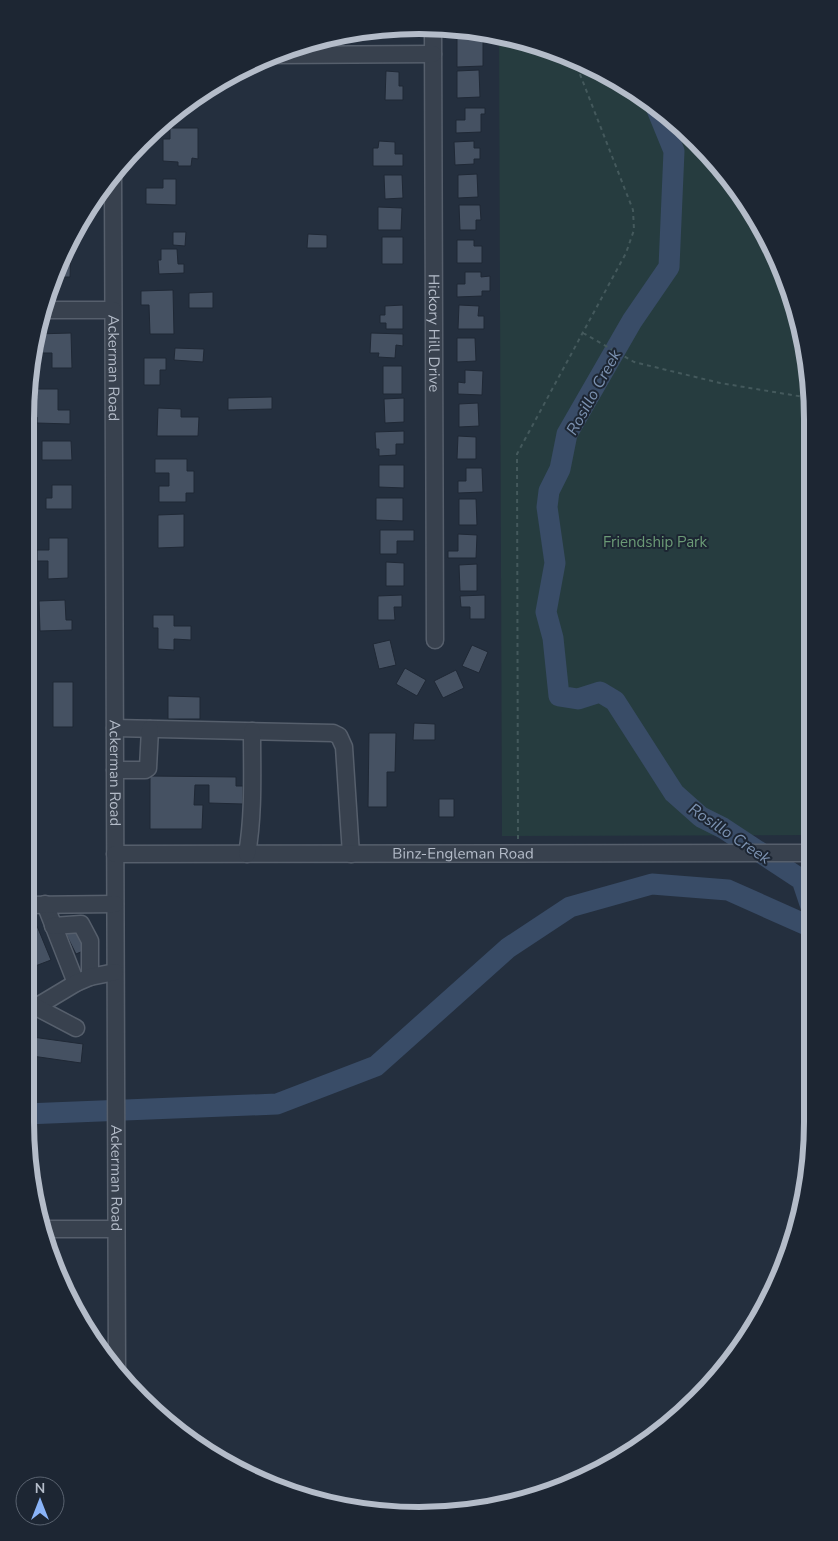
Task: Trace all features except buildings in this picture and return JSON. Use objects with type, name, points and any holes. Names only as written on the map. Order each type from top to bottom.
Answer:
[{"type":"street","name":"Hickory Hill Drive","points":[[433,35],[435,640]]},
{"type":"street","points":[[293,55],[433,54]]},
{"type":"street","name":"Ackerman Road","points":[[113,184],[117,1362]]},
{"type":"street","points":[[50,310],[113,310]]},
{"type":"street","points":[[114,728],[333,733],[339,736],[344,748],[351,854]]},
{"type":"street","points":[[114,770],[145,770],[148,768],[150,729]]},
{"type":"street","points":[[247,854],[251,831],[252,731]]},
{"type":"street","name":"Binz-Engleman Road","points":[[114,854],[804,853]]},
{"type":"street","points":[[45,904],[53,926],[83,980]]},
{"type":"street","points":[[34,905],[114,904]]},
{"type":"street","points":[[53,926],[81,924],[90,941],[83,980]]},
{"type":"street","points":[[34,1001],[83,980],[115,972]]},
{"type":"street","points":[[34,1004],[76,1028]]},
{"type":"street","points":[[49,1229],[116,1229]]},
{"type":"path","points":[[518,854],[517,454],[626,254],[634,230],[633,210],[578,68]]},
{"type":"path","points":[[582,333],[634,362],[720,383],[803,397]]},
{"type":"green space","name":"Friendship Park","points":[[499,42],[543,54],[589,73],[612,85],[654,113],[673,129],[725,184],[753,226],[765,249],[784,295],[797,344],[801,369],[804,419],[804,835],[502,836]]},
{"type":"waterway","name":"Rosillo Creek","points":[[661,119],[674,151],[669,267],[632,321],[567,434],[560,469],[549,491],[547,507],[555,563],[546,612],[553,638],[559,696],[578,699],[600,692],[615,701],[674,793],[701,817],[723,828],[802,880],[804,886]]},
{"type":"waterway","points":[[34,1114],[277,1104],[376,1066],[508,948],[570,907],[652,884],[728,890],[804,924]]}]
